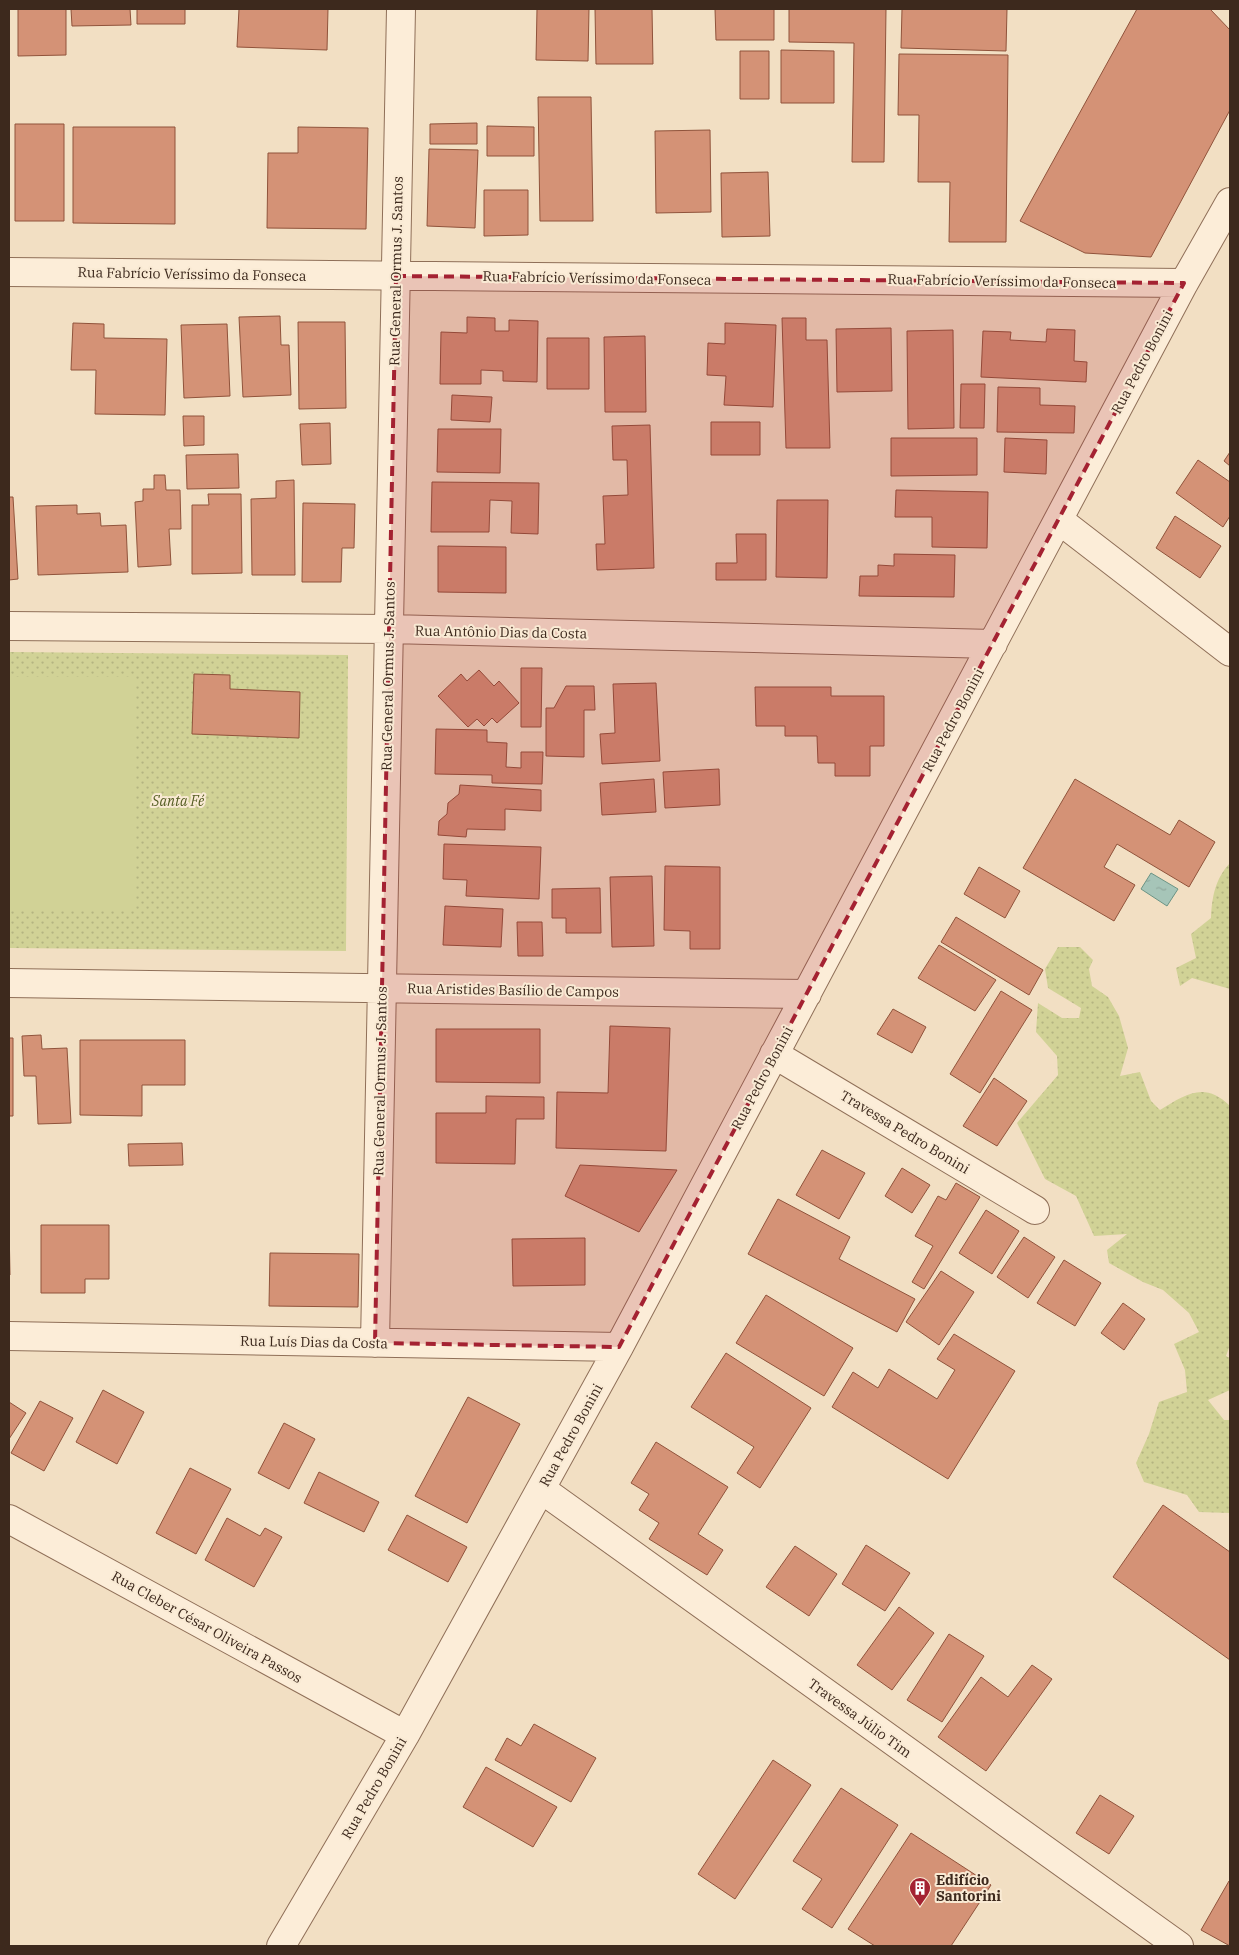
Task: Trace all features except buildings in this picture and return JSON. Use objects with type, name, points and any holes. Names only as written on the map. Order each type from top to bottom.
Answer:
[{"type":"street","name":"Rua General Ormus J. Santos","points":[[376,1343],[401,9]]},
{"type":"street","name":"Rua Pedro Bonini","points":[[281,1946],[405,1735],[619,1347],[1184,283],[1230,202]]},
{"type":"street","name":"Rua Fabrício Veríssimo da Fonseca","points":[[9,272],[1184,283]]},
{"type":"street","points":[[1059,520],[1230,652]]},
{"type":"street","name":"Rua Antônio Dias da Costa","points":[[9,626],[389,629],[993,644]]},
{"type":"street","name":"Rua Aristides Basílio de Campos","points":[[9,983],[807,994]]},
{"type":"street","name":"Travessa Pedro Bonini","points":[[774,1054],[1035,1210]]},
{"type":"street","name":"Rua Luís Dias da Costa","points":[[9,1336],[619,1347]]},
{"type":"street","name":"Travessa Júlio Tim","points":[[541,1489],[1179,1946]]},
{"type":"street","name":"Rua Cleber César Oliveira Passos","points":[[9,1519],[405,1735]]},
{"type":"highlighted area","points":[[396,276],[1184,283],[619,1347],[375,1343]]},
{"type":"green space","name":"Santa Fé","points":[[9,652],[348,655],[346,951],[9,948]]},
{"type":"green space","points":[[9,677],[136,677],[136,911],[9,911]]},
{"type":"green space","points":[[1230,863],[1230,989],[1192,978],[1180,986],[1176,968],[1196,958],[1191,934],[1211,918],[1215,889],[1221,875]]},
{"type":"green space","points":[[1058,947],[1080,947],[1093,960],[1089,969],[1092,986],[1108,997],[1119,1016],[1128,1048],[1120,1076],[1140,1072],[1151,1101],[1160,1110],[1187,1095],[1204,1092],[1221,1098],[1230,1106],[1230,1345],[1226,1356],[1230,1358],[1230,1390],[1208,1400],[1224,1420],[1230,1420],[1230,1513],[1199,1512],[1187,1495],[1144,1482],[1136,1463],[1149,1434],[1159,1402],[1187,1392],[1185,1370],[1174,1344],[1199,1332],[1189,1313],[1163,1290],[1143,1282],[1109,1263],[1107,1250],[1127,1234],[1094,1236],[1076,1196],[1045,1179],[1017,1123],[1058,1075],[1057,1056],[1036,1032],[1038,1003],[1062,1018],[1079,1018],[1081,1008],[1048,988],[1045,969]]},
{"type":"water","points":[[1151,873],[1178,889],[1167,906],[1141,889]]},
{"type":"place","name":"Edifício Santorini","points":[[920,1907]]}]
